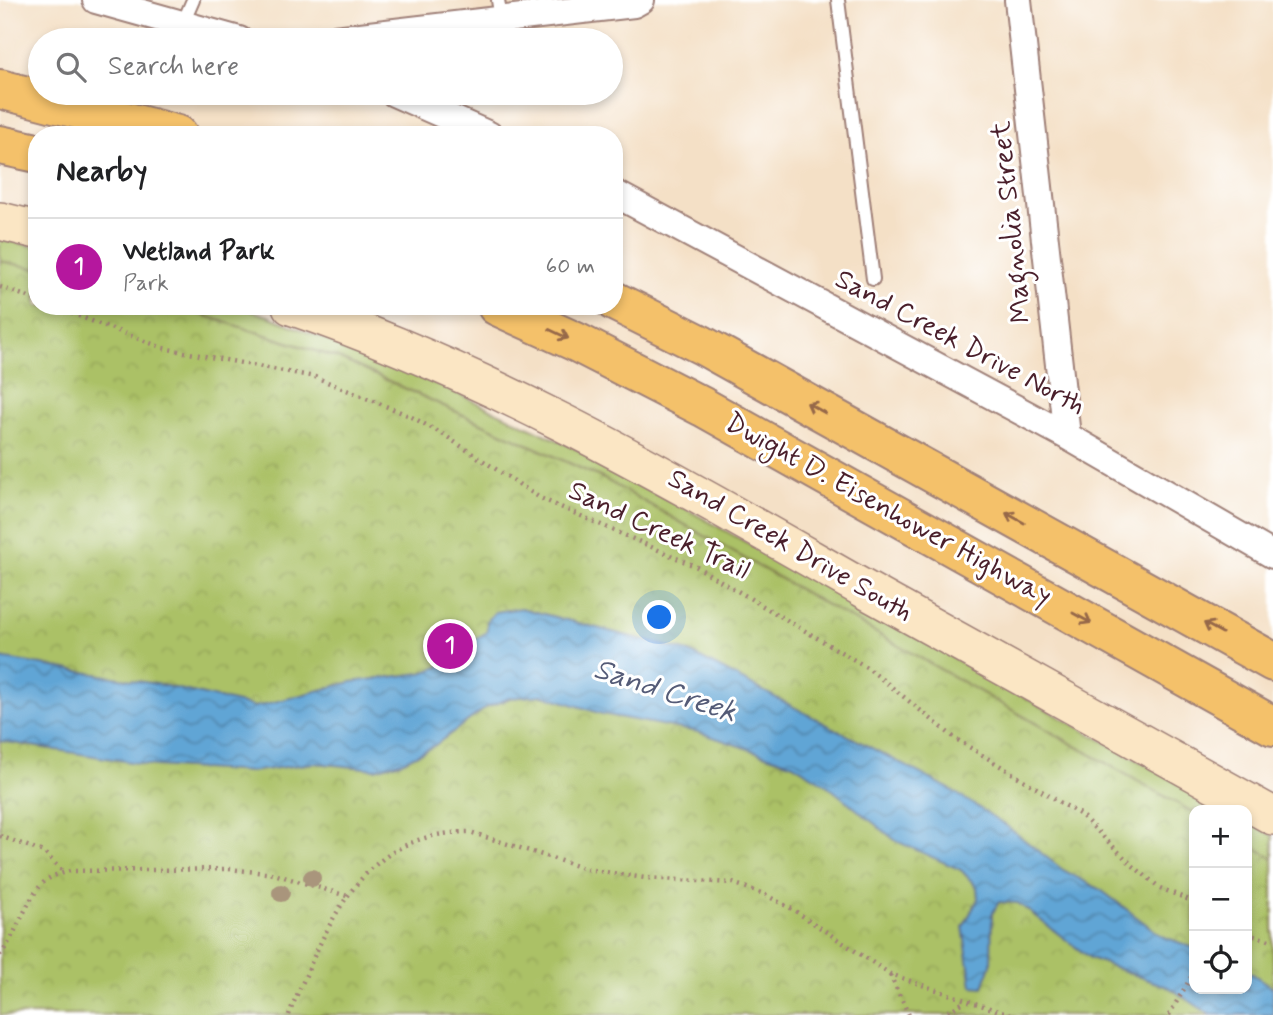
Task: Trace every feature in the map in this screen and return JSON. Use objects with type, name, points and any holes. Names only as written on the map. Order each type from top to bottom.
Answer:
[{"type":"highway","points":[[0,89],[28,96]]},
{"type":"highway","points":[[62,105],[143,126]]},
{"type":"highway","points":[[0,145],[28,151]]},
{"type":"highway","name":"Dwight D. Eisenhower Highway","points":[[623,306],[702,345],[1273,662]]},
{"type":"highway","name":"Dwight D. Eisenhower Highway","points":[[517,315],[703,407],[1273,726]]},
{"type":"main road","points":[[0,221],[28,228]]},
{"type":"main road","name":"Sand Creek Drive South","points":[[314,315],[437,364],[633,457],[1273,816]]},
{"type":"street","points":[[96,0],[188,11],[218,28]]},
{"type":"street","points":[[434,28],[500,9],[634,4],[641,0]]},
{"type":"street","name":"Magnolia Street","points":[[1018,0],[1067,436]]},
{"type":"street","points":[[421,105],[469,126]]},
{"type":"street","name":"Sand Creek Drive North","points":[[623,198],[1067,436],[1273,555]]},
{"type":"lane","points":[[838,0],[873,279]]},
{"type":"path","points":[[0,287],[28,297]]},
{"type":"path","name":"Sand Creek Trail","points":[[76,315],[163,348],[315,377],[410,416],[540,498],[697,567],[868,667],[956,739],[1081,815],[1160,888],[1189,900]]},
{"type":"path","points":[[289,1015],[334,915],[374,865],[413,840],[450,832],[470,832],[586,869],[645,878],[733,883],[764,894],[792,909],[890,974],[1010,1015]]},
{"type":"path","points":[[0,836],[44,852],[64,873]]},
{"type":"path","points":[[0,956],[13,940],[34,893],[48,878],[64,873],[229,869],[274,874],[347,896]]},
{"type":"path","points":[[1252,935],[1273,941]]},
{"type":"path","points":[[890,974],[909,1015]]},
{"type":"path","points":[[1169,1015],[1189,981]]},
{"type":"path","points":[[942,1015],[965,1001]]},
{"type":"green space","points":[[0,239],[28,245],[28,267],[0,261]]},
{"type":"green space","points":[[0,261],[28,267],[28,315],[202,315],[338,358],[604,479],[1189,810],[1189,994],[1252,994],[1252,846],[1273,858],[1273,1015],[0,1015]]},
{"type":"green space","points":[[202,315],[268,316],[444,387],[589,455],[1218,805],[1189,805],[1189,810],[604,479],[338,358]]},
{"type":"green space","points":[[1252,824],[1273,836],[1273,858],[1252,846]]},
{"type":"water","name":"Sand Creek","points":[[521,608],[689,652],[948,788],[1004,824],[1063,870],[1101,890],[1162,936],[1189,946],[1189,994],[1252,994],[1252,973],[1273,988],[1273,1015],[1211,1015],[1170,988],[1090,958],[1018,903],[999,902],[992,914],[991,965],[983,987],[972,986],[963,927],[978,899],[977,887],[961,870],[896,841],[824,783],[793,764],[698,732],[602,714],[544,695],[510,698],[487,707],[434,746],[404,761],[375,769],[314,763],[250,772],[155,766],[0,741],[0,658],[162,685],[255,707],[351,682],[421,673],[439,667],[445,657],[487,632],[487,621],[495,612]]},
{"type":"place","name":"Wetland Park","points":[[450,646]]}]
